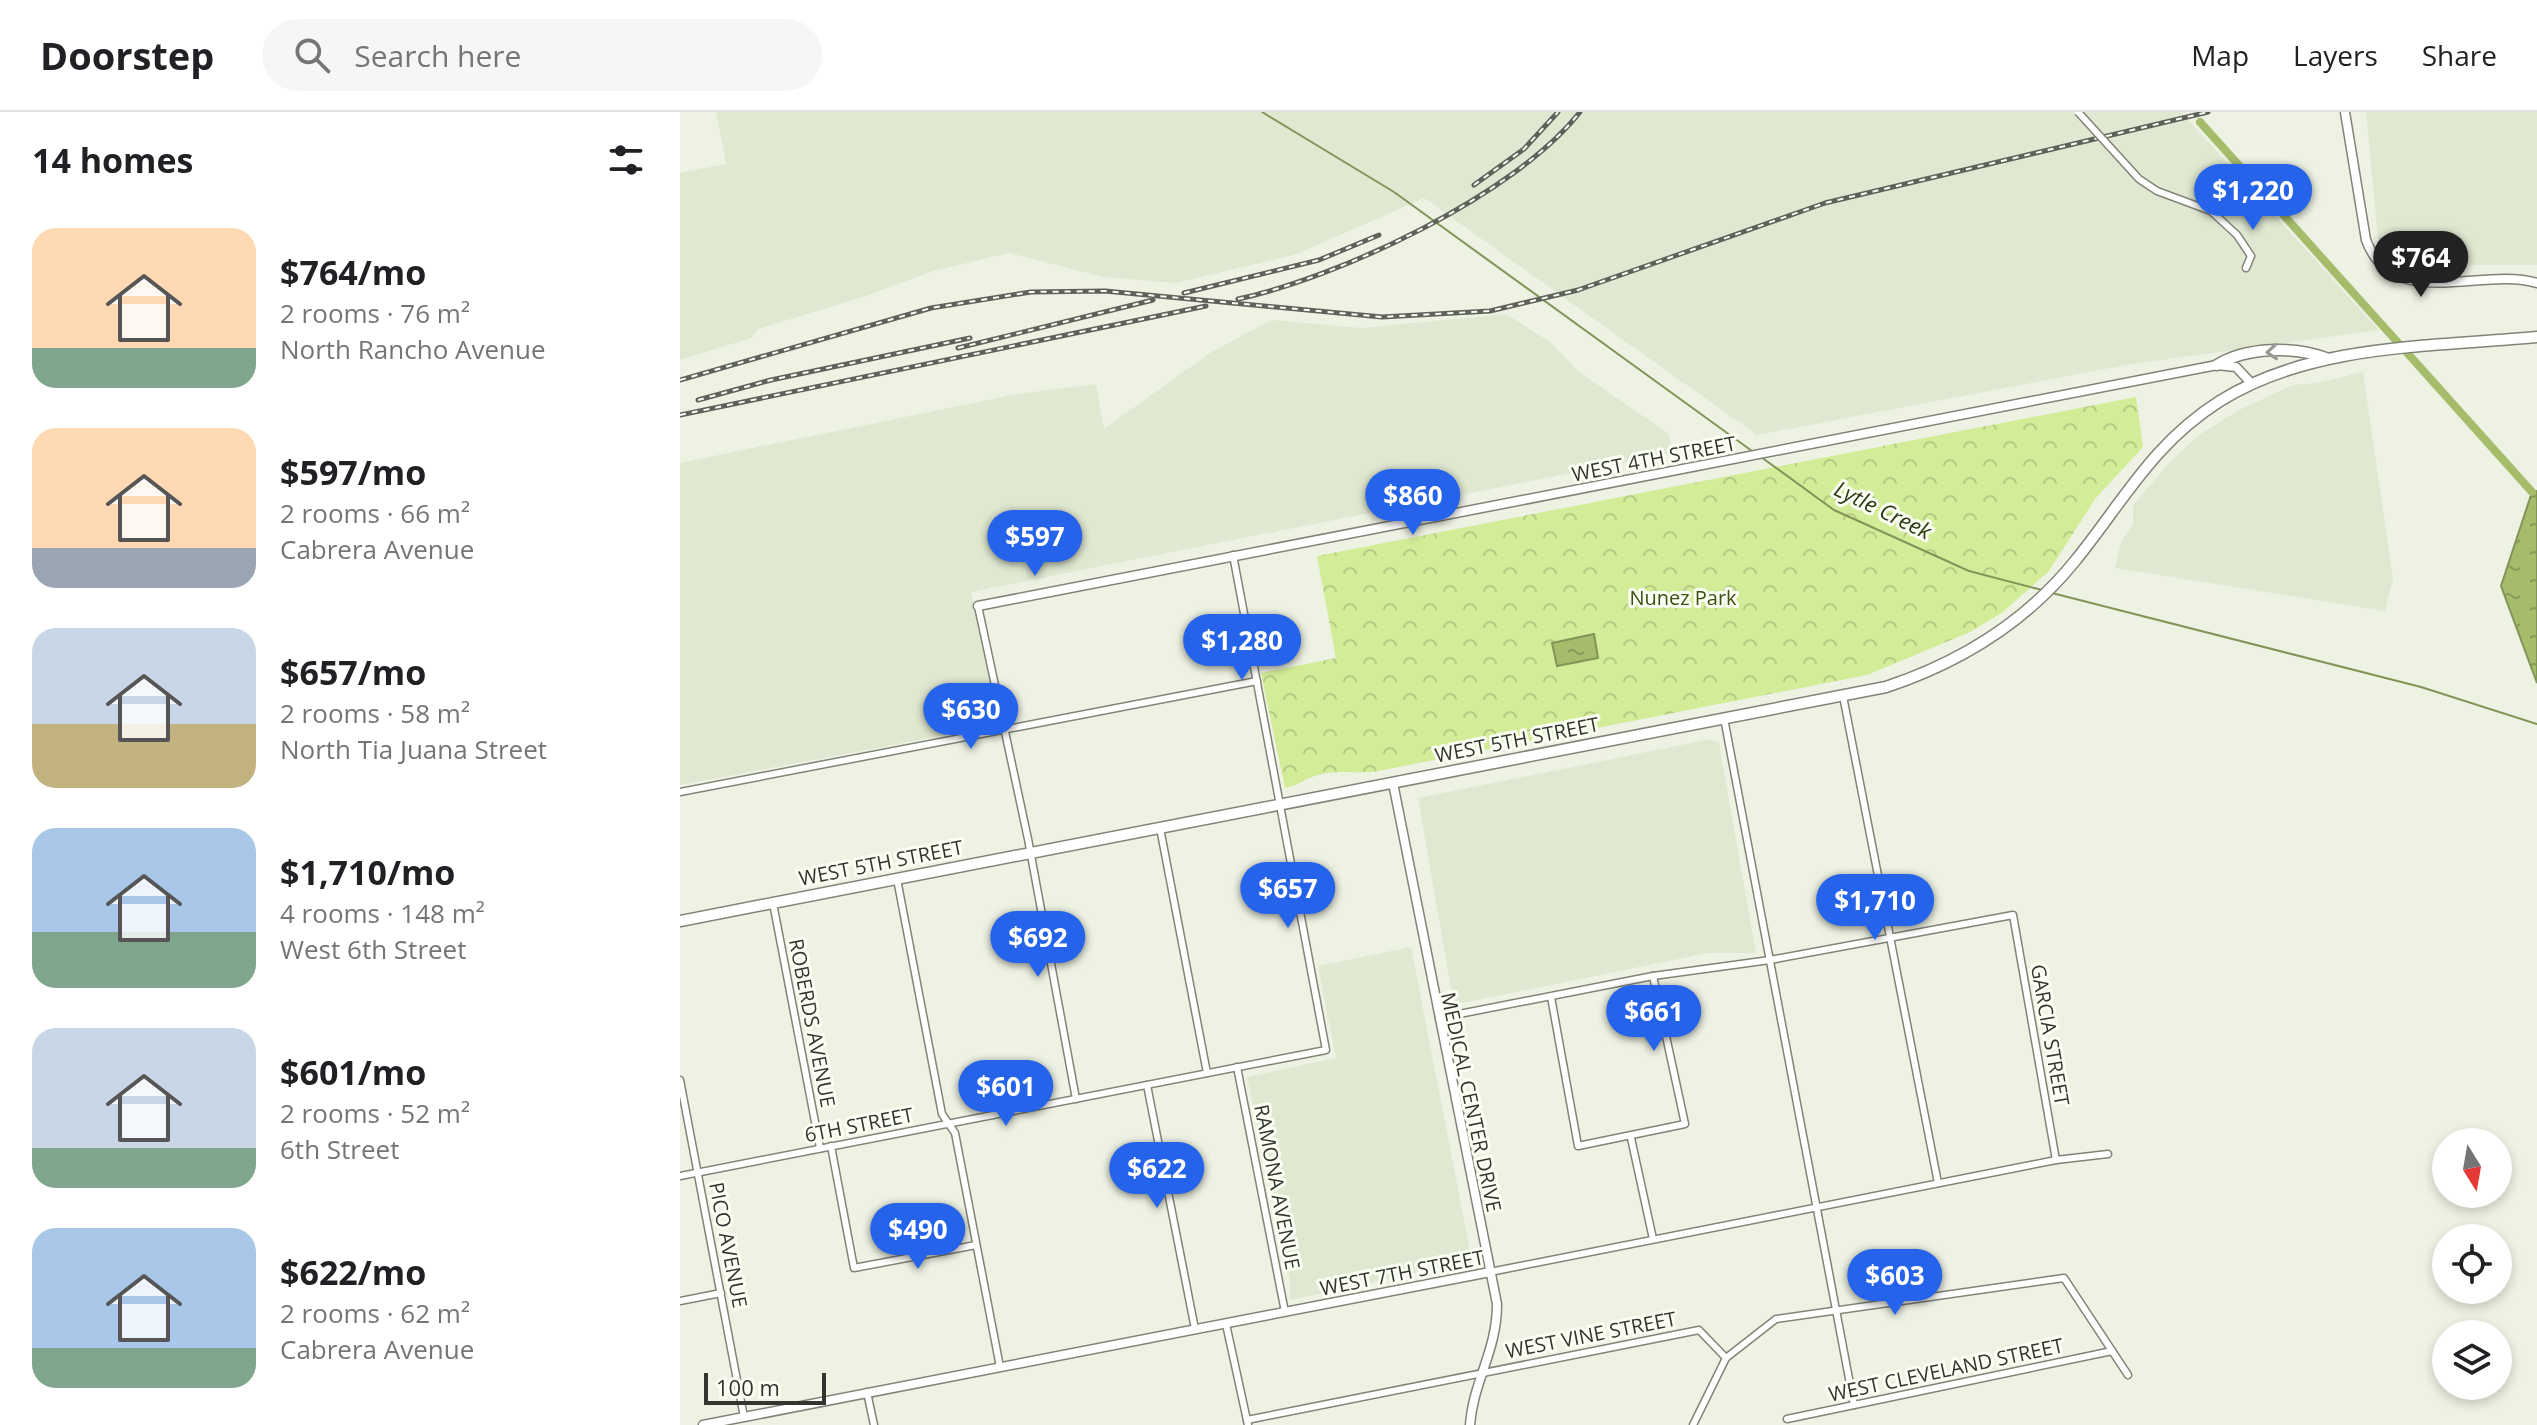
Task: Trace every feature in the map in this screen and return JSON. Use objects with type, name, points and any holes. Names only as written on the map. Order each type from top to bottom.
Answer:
[{"type":"main road","points":[[2217,365],[2231,356],[2267,352],[2305,350],[2328,359],[2537,337]]},
{"type":"main road","name":"WEST 5TH STREET","points":[[680,921],[1886,687],[1969,653],[2023,615],[2077,559],[2122,494],[2168,441],[2221,401],[2252,384],[2328,359]]},
{"type":"street","points":[[2078,112],[2139,179],[2157,191],[2211,211],[2237,235],[2251,256],[2246,268]]},
{"type":"street","points":[[2345,112],[2366,240],[2371,253],[2392,274],[2421,283],[2517,280],[2537,283]]},
{"type":"street","points":[[2217,365],[2236,367],[2252,384]]},
{"type":"street","name":"WEST 4TH STREET","points":[[978,606],[2217,365]]},
{"type":"street","points":[[1233,555],[1280,805]]},
{"type":"street","points":[[978,606],[1076,1099]]},
{"type":"street","points":[[680,792],[1257,681]]},
{"type":"street","points":[[1843,696],[1938,1183]]},
{"type":"street","points":[[1724,718],[1854,1405]]},
{"type":"street","name":"MEDICAL CENTER DRIVE","points":[[1393,783],[1497,1304],[1497,1326],[1470,1425]]},
{"type":"street","name":"6TH STREET","points":[[680,1176],[1326,1050],[1280,805]]},
{"type":"street","points":[[1160,828],[1207,1073]]},
{"type":"street","points":[[897,879],[942,1114],[955,1133],[1000,1367]]},
{"type":"street","name":"ROBERDS AVENUE","points":[[773,903],[820,1148]]},
{"type":"street","name":"GARCIA STREET","points":[[1890,938],[2013,915],[2056,1160]]},
{"type":"street","points":[[1438,1019],[1653,976],[1770,960],[1890,938]]},
{"type":"street","points":[[1551,997],[1578,1146],[1631,1138],[1685,1124],[1653,976]]},
{"type":"street","name":"RAMONA AVENUE","points":[[1237,1067],[1285,1312]]},
{"type":"street","name":"PICO AVENUE","points":[[680,1080],[744,1417]]},
{"type":"street","points":[[1147,1085],[1195,1329]]},
{"type":"street","points":[[1631,1138],[1653,1239]]},
{"type":"street","points":[[831,1146],[854,1268],[976,1245]]},
{"type":"street","name":"WEST 7TH STREET","points":[[703,1425],[2056,1160],[2108,1154]]},
{"type":"street","points":[[1693,1425],[1726,1358],[1776,1319],[2064,1278],[2128,1375]]},
{"type":"street","points":[[680,1301],[721,1293]]},
{"type":"street","points":[[1226,1324],[1248,1423]]},
{"type":"street","name":"WEST VINE STREET","points":[[1248,1423],[1699,1330],[1726,1358]]},
{"type":"street","name":"WEST CLEVELAND STREET","points":[[1787,1419],[2112,1351]]},
{"type":"street","points":[[867,1392],[874,1425]]},
{"type":"shaded area","points":[[716,112],[2181,112],[2379,330],[2126,365],[1757,435],[1424,198],[1297,254],[1176,283],[1103,277],[1009,253],[933,271],[863,297],[758,329],[751,338],[680,360],[680,173],[726,164]]},
{"type":"shaded area","points":[[2366,112],[2537,112],[2537,265],[2396,265],[2379,249]]},
{"type":"shaded area","points":[[1506,314],[1550,342],[1579,372],[1669,434],[1672,453],[971,592],[999,725],[680,785],[680,463],[1017,394],[1096,384],[1104,429],[1213,351],[1272,320],[1361,328]]},
{"type":"shaded area","points":[[2363,372],[2393,579],[2385,611],[2115,568],[2121,542],[2133,524],[2133,505],[2169,463],[2199,435],[2239,410],[2293,385]]},
{"type":"shaded area","points":[[1711,739],[1719,743],[1756,953],[1708,953],[1457,1004],[1453,1000],[1418,798]]},
{"type":"shaded area","points":[[1411,947],[1472,1261],[1290,1300],[1290,1280],[1247,1077],[1336,1058],[1318,966]]},
{"type":"green space","name":"Nunez Park","points":[[2136,397],[2143,447],[2095,499],[2049,571],[2003,612],[1970,632],[1867,675],[1378,771],[1323,774],[1285,788],[1261,673],[1336,658],[1317,556]]},
{"type":"water","points":[[2537,491],[2537,683],[2501,586],[2532,492]]},
{"type":"water","points":[[1594,634],[1598,658],[1557,666],[1552,643]]},
{"type":"waterway","name":"Lytle Creek","points":[[1262,112],[1394,192],[1752,451]]},
{"type":"waterway","name":"Lytle Creek","points":[[2200,122],[2532,492]]},
{"type":"waterway","name":"Lytle Creek","points":[[1761,457],[1834,510],[1969,571],[2042,590]]},
{"type":"waterway","name":"Lytle Creek","points":[[2052,593],[2421,687],[2537,724]]},
{"type":"railway","points":[[1474,185],[1524,149],[1558,112]]},
{"type":"railway","points":[[1238,299],[1325,272],[1423,228],[1513,173],[1551,143],[1580,112]]},
{"type":"railway","points":[[680,380],[931,308],[1031,292],[1105,291],[1382,317],[1490,311],[1578,290],[1825,203],[2208,112]]},
{"type":"railway","points":[[1184,293],[1319,260],[1379,235]]},
{"type":"railway","points":[[958,348],[1153,300]]},
{"type":"railway","points":[[680,415],[1206,306]]},
{"type":"railway","points":[[698,400],[771,380],[970,338]]}]
